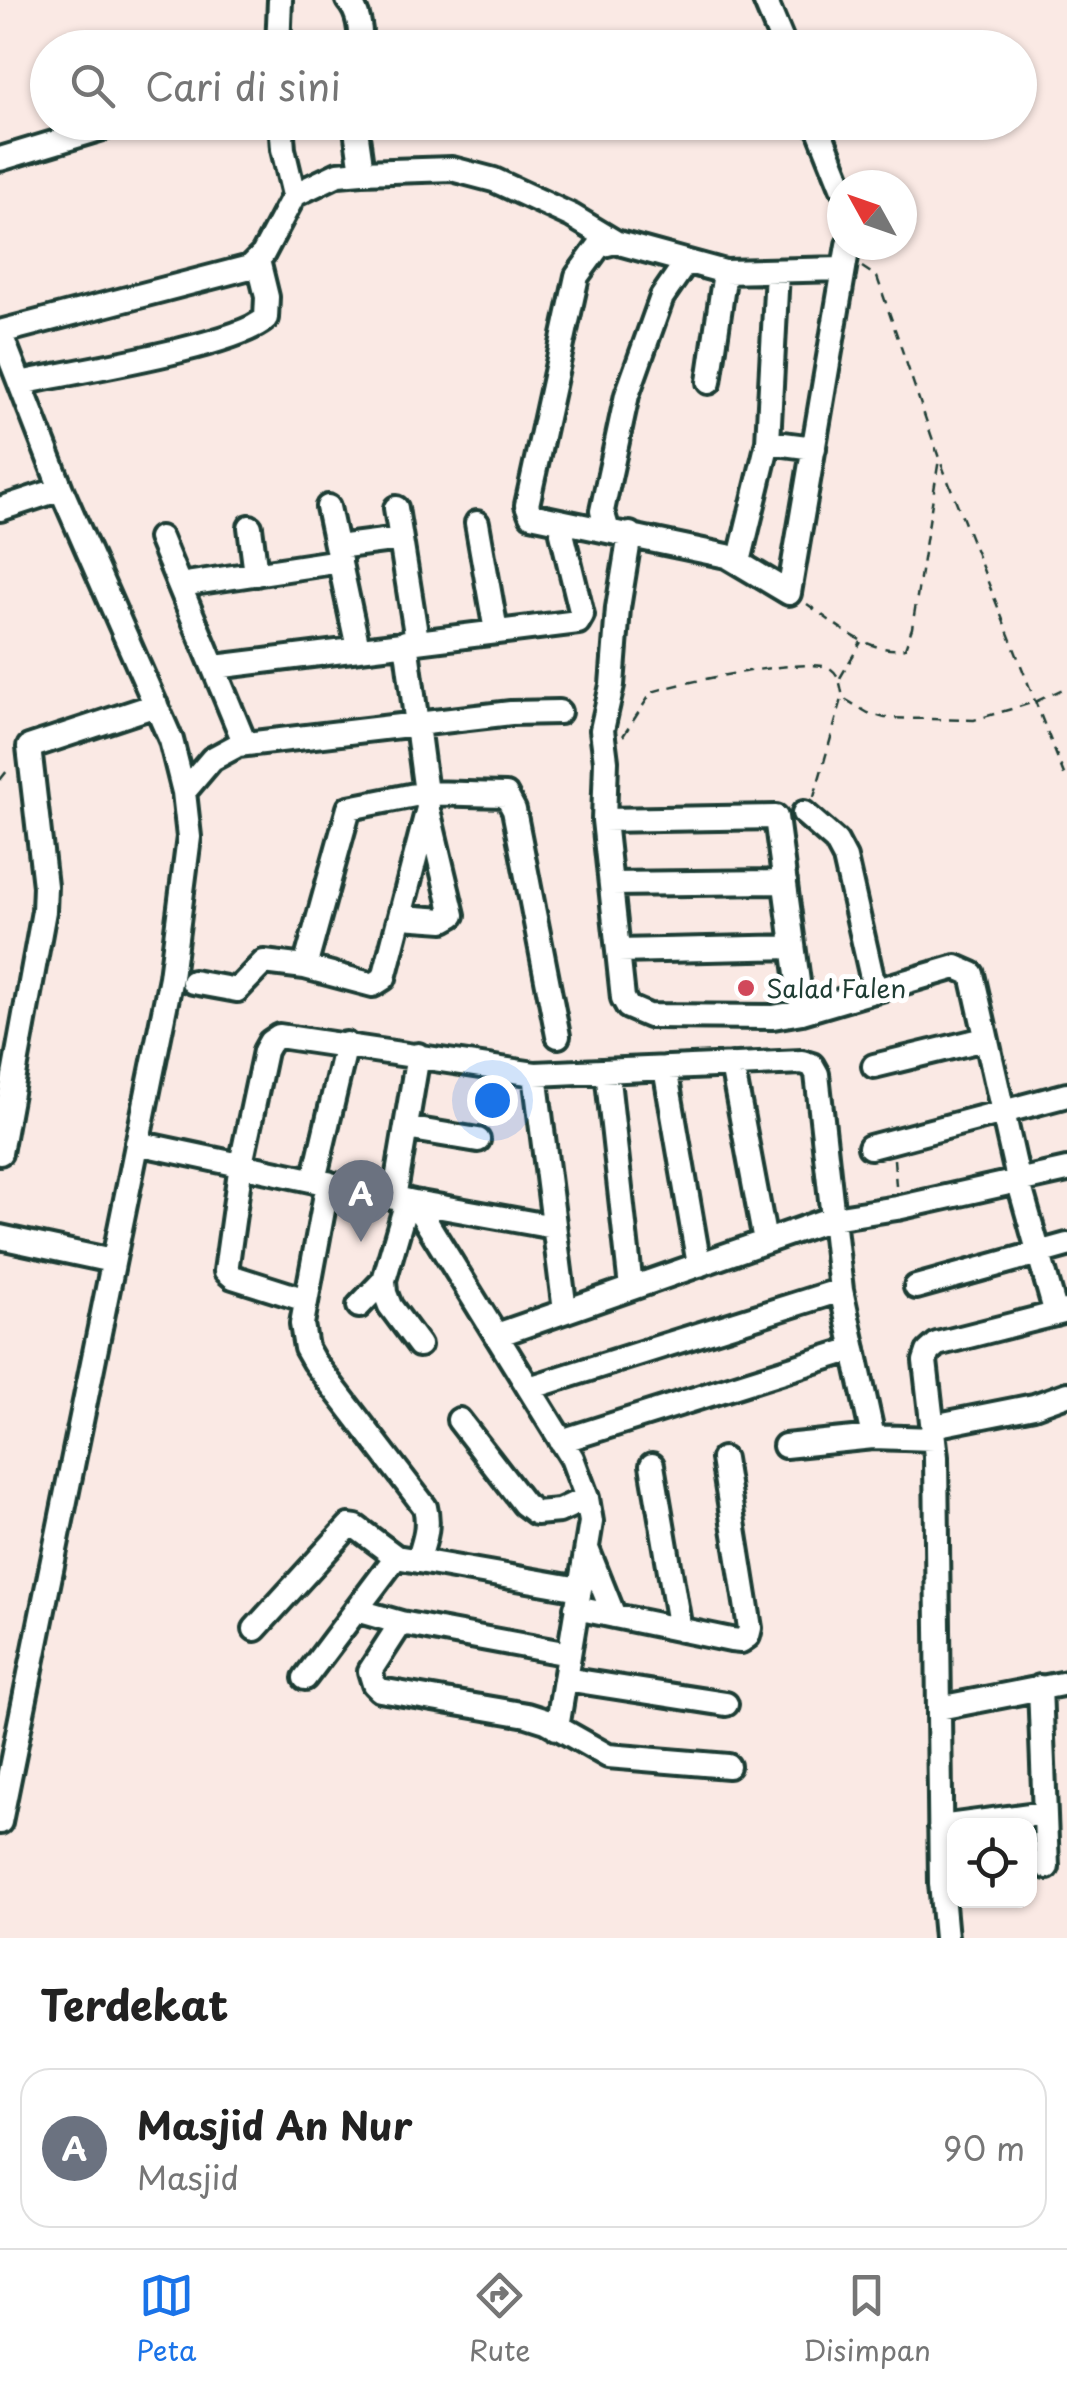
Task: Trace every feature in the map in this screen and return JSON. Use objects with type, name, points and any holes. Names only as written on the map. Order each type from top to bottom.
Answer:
[{"type":"street","points":[[279,30],[280,0]]},
{"type":"street","points":[[348,0],[355,8],[360,30]]},
{"type":"street","points":[[765,0],[778,30]]},
{"type":"street","points":[[0,158],[62,140]]},
{"type":"street","points":[[282,140],[294,196]]},
{"type":"street","points":[[358,140],[362,172]]},
{"type":"street","points":[[823,140],[835,170]]},
{"type":"street","points":[[0,1822],[171,977],[188,855],[188,816],[172,740],[61,489],[0,332],[250,267],[258,260],[294,196],[338,174],[362,172],[452,170],[494,180],[584,222],[614,242],[725,272],[843,270]]},
{"type":"street","points":[[614,242],[599,246],[578,276],[527,505],[532,515],[544,520],[727,556],[789,592],[845,260]]},
{"type":"street","points":[[20,383],[251,330],[266,318],[268,307],[258,260]]},
{"type":"street","points":[[686,262],[662,297],[626,395],[602,511],[619,533],[612,684],[603,718],[604,820],[623,998],[636,1014],[773,1017],[964,968],[972,974],[1019,1182],[1061,1313],[937,1344],[925,1361],[934,1432],[940,1827],[947,1875]]},
{"type":"street","points":[[709,382],[725,272]]},
{"type":"street","points":[[739,562],[768,442],[777,272]]},
{"type":"street","points":[[768,442],[814,448]]},
{"type":"street","points":[[0,510],[61,489]]},
{"type":"street","points":[[328,508],[358,648]]},
{"type":"street","points":[[396,508],[426,800],[453,915],[444,920],[402,917]]},
{"type":"street","points":[[478,523],[496,631]]},
{"type":"street","points":[[250,527],[256,574]]},
{"type":"street","points":[[216,667],[574,623],[581,620],[562,533]]},
{"type":"street","points":[[160,538],[245,744]]},
{"type":"street","points":[[180,586],[256,574],[399,540]]},
{"type":"street","points":[[0,1154],[44,911],[45,886],[28,747],[156,705]]},
{"type":"street","points":[[184,792],[212,758],[245,744],[511,713],[558,712]]},
{"type":"street","points":[[305,967],[349,808],[506,795],[558,1036]]},
{"type":"street","points":[[194,982],[230,991],[242,986],[264,962],[305,967],[373,985],[380,983],[402,917],[426,800]]},
{"type":"street","points":[[804,813],[836,841],[845,858],[875,991]]},
{"type":"street","points":[[604,820],[776,817],[802,1012]]},
{"type":"street","points":[[611,884],[784,882]]},
{"type":"street","points":[[618,951],[793,947]]},
{"type":"street","points":[[306,1300],[227,1273],[241,1164],[270,1042],[279,1036],[535,1074],[802,1062],[812,1065],[817,1074],[841,1290],[873,1437]]},
{"type":"street","points":[[874,1066],[985,1039]]},
{"type":"street","points":[[305,1678],[356,1610],[426,1536],[428,1520],[425,1507],[306,1348],[302,1324],[321,1182],[346,1044]]},
{"type":"street","points":[[418,1055],[406,1128],[405,1200],[384,1280],[390,1306],[418,1346]]},
{"type":"street","points":[[732,1065],[765,1242]]},
{"type":"street","points":[[665,1068],[699,1265]]},
{"type":"street","points":[[607,1071],[632,1288]]},
{"type":"street","points":[[535,1074],[565,1312]]},
{"type":"street","points":[[870,1147],[1067,1095]]},
{"type":"street","points":[[406,1128],[478,1140]]},
{"type":"street","points":[[137,1144],[405,1200],[554,1226]]},
{"type":"street","points":[[497,1335],[833,1218],[897,1208],[1067,1170]]},
{"type":"street","points":[[405,1200],[530,1388],[572,1458],[587,1498],[591,1522],[557,1728]]},
{"type":"street","points":[[0,1237],[112,1261]]},
{"type":"street","points":[[916,1287],[1067,1245]]},
{"type":"street","points":[[359,1306],[384,1280]]},
{"type":"street","points":[[530,1388],[841,1290]]},
{"type":"street","points":[[561,1441],[854,1349]]},
{"type":"street","points":[[785,1446],[934,1432],[1067,1394]]},
{"type":"street","points":[[460,1420],[524,1504],[536,1513],[559,1511],[587,1498]]},
{"type":"street","points":[[255,1629],[349,1526],[356,1526],[407,1559],[578,1599],[614,1616],[741,1641],[750,1628],[723,1459]]},
{"type":"street","points":[[652,1466],[680,1630]]},
{"type":"street","points":[[587,1548],[614,1616]]},
{"type":"street","points":[[356,1610],[400,1623],[569,1654]]},
{"type":"street","points":[[400,1623],[373,1663],[370,1678],[380,1690],[527,1715],[608,1756],[728,1766]]},
{"type":"street","points":[[565,1679],[726,1704]]},
{"type":"street","points":[[939,1708],[1067,1683]]},
{"type":"street","points":[[1040,1687],[1047,1867]]},
{"type":"street","points":[[940,1827],[1044,1812]]},
{"type":"street","points":[[946,1938],[947,1908]]},
{"type":"path","points":[[843,270],[864,267],[876,277],[939,458],[1067,782]]},
{"type":"path","points":[[789,592],[862,640],[896,650],[905,648],[939,458]]},
{"type":"path","points":[[840,680],[862,640]]},
{"type":"path","points":[[606,761],[652,692],[816,663],[832,669],[840,680],[843,698],[818,786],[804,813]]},
{"type":"path","points":[[843,698],[885,718],[974,720],[1067,688]]},
{"type":"path","points":[[894,1141],[897,1208]]},
{"type":"place","name":"Salad Falen","points":[[746,988]]},
{"type":"place","name":"Masjid An Nur","points":[[361,1242]]}]
